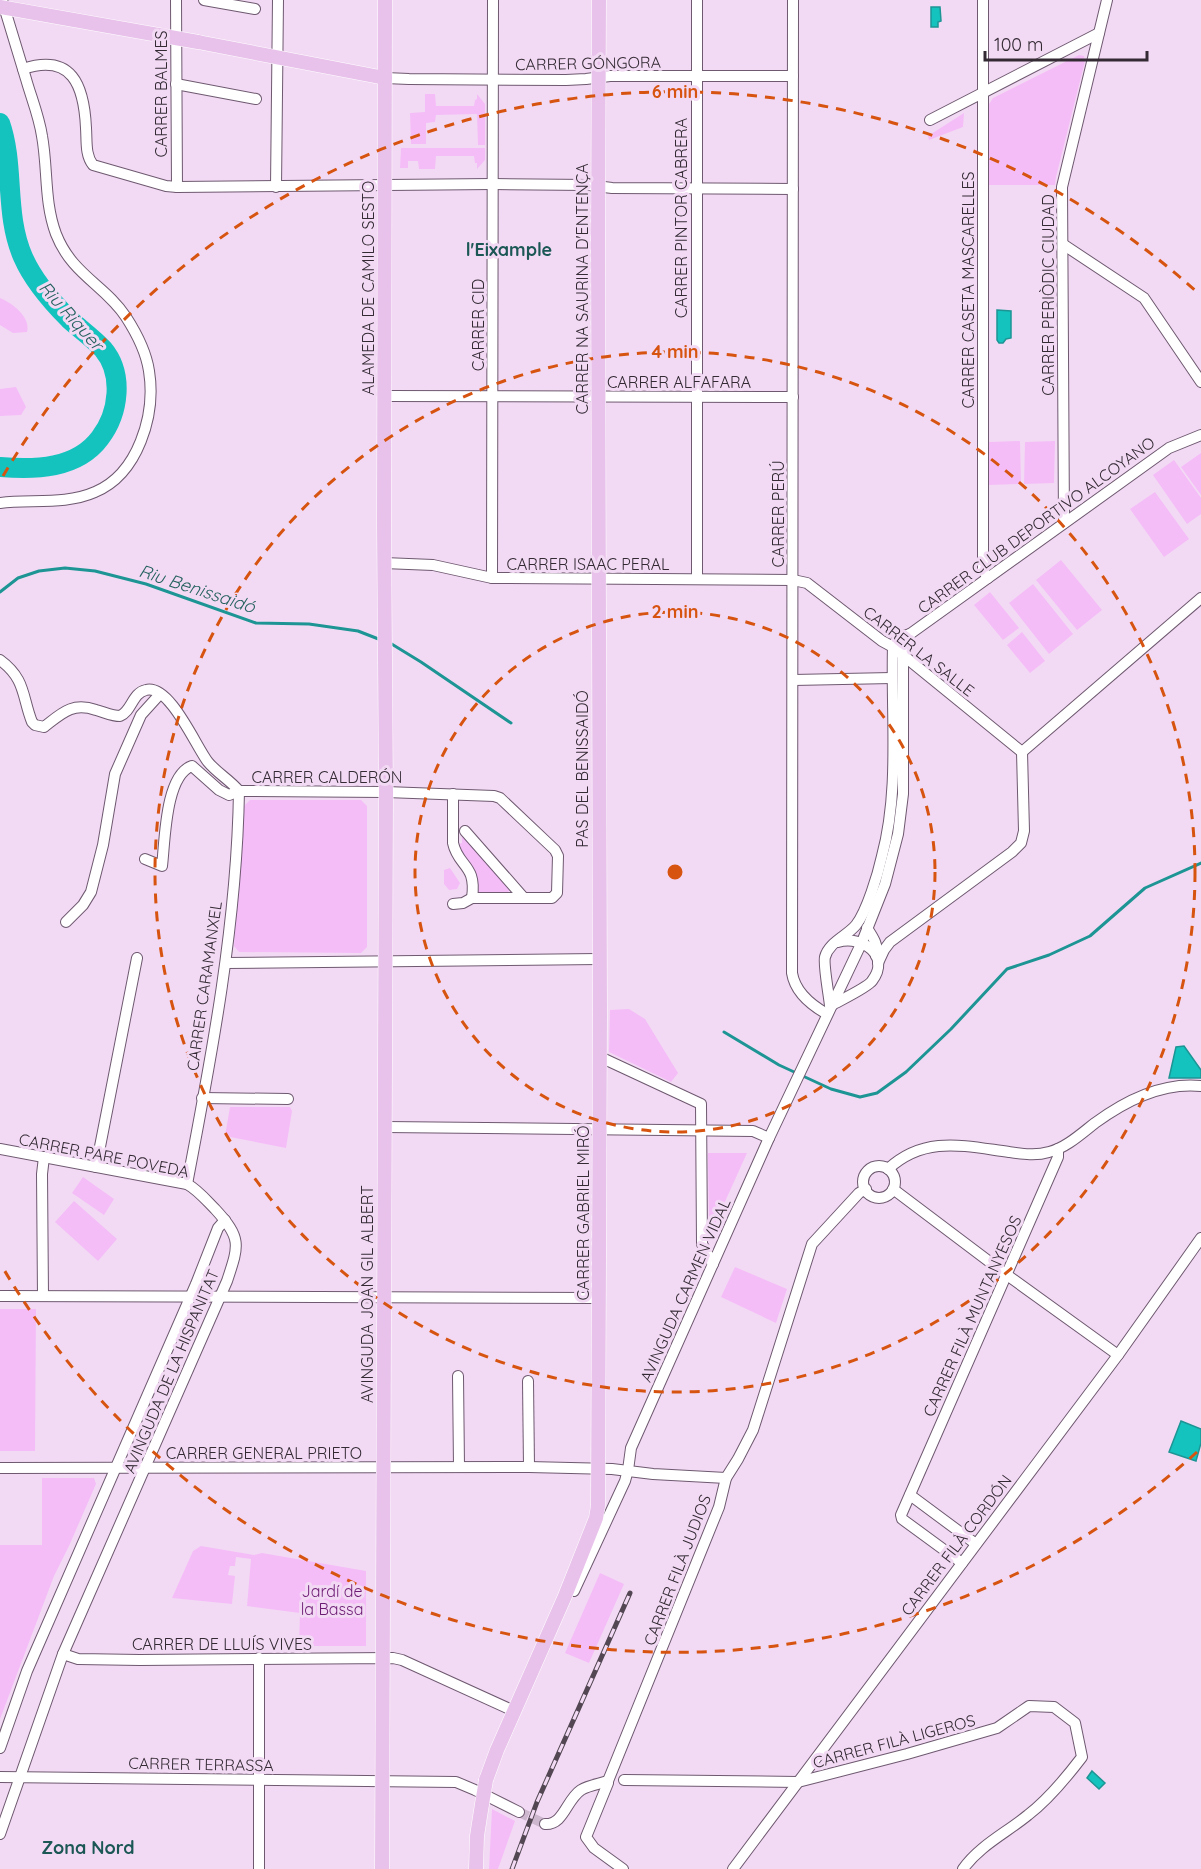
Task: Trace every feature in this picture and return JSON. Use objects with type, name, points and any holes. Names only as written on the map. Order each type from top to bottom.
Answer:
[{"type":"main road","name":"ALAMEDA DE CAMILO SESTO","points":[[385,0],[386,719]]},
{"type":"main road","name":"CARRER NA SAURINA D'ENTENÇA","points":[[599,0],[599,579]]},
{"type":"main road","points":[[0,7],[385,78]]},
{"type":"main road","name":"PAS DEL BENISSAIDÓ","points":[[599,579],[599,959]]},
{"type":"main road","name":"AVINGUDA JOAN GIL ALBERT","points":[[382,1869],[386,719]]},
{"type":"main road","name":"CARRER GABRIEL MIRÓ","points":[[476,1869],[477,1836],[490,1765],[596,1518],[599,1468],[599,959]]},
{"type":"street","points":[[0,503],[80,497],[110,484],[136,451],[144,429],[150,394],[149,369],[138,336],[121,310],[79,271],[56,234],[48,202],[42,138],[2,0]]},
{"type":"street","name":"CARRER BALMES","points":[[176,0],[177,187]]},
{"type":"street","points":[[204,0],[255,9]]},
{"type":"street","points":[[276,187],[278,0]]},
{"type":"street","name":"CARRER CID","points":[[492,579],[493,0]]},
{"type":"street","name":"CARRER PINTOR CABRERA","points":[[697,0],[697,579]]},
{"type":"street","name":"CARRER PERÚ","points":[[793,0],[792,974],[795,984],[814,1007],[829,1010]]},
{"type":"street","name":"CARRER CASETA MASCARELLES","points":[[983,0],[983,570],[988,578]]},
{"type":"street","name":"CARRER PERIÒDIC CIUDAD","points":[[1064,523],[1062,187],[1107,0]]},
{"type":"street","points":[[930,120],[1099,33]]},
{"type":"street","points":[[23,69],[37,64],[57,65],[66,70],[73,79],[84,102],[87,155],[93,165],[166,186],[493,184],[612,188],[793,189]]},
{"type":"street","name":"CARRER GÓNGORA","points":[[385,78],[793,76]]},
{"type":"street","points":[[176,84],[256,99]]},
{"type":"street","points":[[1064,245],[1144,298],[1201,382]]},
{"type":"street","name":"CARRER ALFAFARA","points":[[384,396],[793,397]]},
{"type":"street","name":"CARRER CLUB DEPORTIVO ALCOYANO","points":[[893,647],[898,638],[910,634],[1169,448],[1201,435]]},
{"type":"street","name":"CARRER ISAAC PERAL","points":[[384,570],[433,565],[492,579],[793,579]]},
{"type":"street","name":"CARRER LA SALLE","points":[[793,579],[807,582],[893,647],[1022,752]]},
{"type":"street","points":[[877,960],[890,942],[1021,843],[1024,831],[1022,752],[1201,598]]},
{"type":"street","name":"AVINGUDA CARMEN VIDAL","points":[[557,1613],[572,1595],[621,1490],[628,1470],[631,1448],[769,1138],[862,942],[889,871],[900,822],[903,775],[903,655],[904,643],[910,634]]},
{"type":"street","points":[[829,1010],[825,958],[831,946],[859,921],[876,878],[885,844],[892,800],[893,647]]},
{"type":"street","points":[[0,660],[9,667],[21,686],[27,699],[32,722],[40,727],[44,727],[68,709],[75,707],[85,707],[120,716],[128,710],[135,697],[142,691],[149,690],[160,694],[141,715],[115,774],[103,845],[91,892],[83,905],[66,922]]},
{"type":"street","points":[[793,680],[892,678]]},
{"type":"street","name":"CARRER CALDERÓN","points":[[160,694],[179,715],[206,759],[239,791],[386,792],[500,798],[555,850],[558,856],[557,893],[552,898],[523,897]]},
{"type":"street","points":[[145,859],[162,866],[169,802],[173,789],[187,768],[192,766],[195,768],[225,795],[232,795],[239,791]]},
{"type":"street","name":"CARRER CARAMANXEL","points":[[187,1184],[226,963],[238,837],[239,791]]},
{"type":"street","points":[[453,794],[454,849],[471,873],[472,898]]},
{"type":"street","points":[[465,831],[523,897]]},
{"type":"street","points":[[453,904],[463,903],[472,898],[523,897]]},
{"type":"street","points":[[829,1010],[857,990],[870,984],[874,978],[878,950],[867,928]]},
{"type":"street","points":[[837,942],[850,939],[862,942],[872,950],[877,960]]},
{"type":"street","points":[[96,1167],[137,958]]},
{"type":"street","points":[[226,963],[599,959]]},
{"type":"street","points":[[826,971],[841,987],[857,990]]},
{"type":"street","points":[[600,1057],[701,1104],[702,1244],[713,1264]]},
{"type":"street","points":[[888,1169],[897,1160],[911,1152],[937,1145],[960,1145],[1033,1155],[1058,1149],[1103,1117],[1136,1098],[1171,1088],[1201,1086]]},
{"type":"street","points":[[202,1098],[288,1099]]},
{"type":"street","points":[[385,1127],[753,1131],[769,1138]]},
{"type":"street","name":"CARRER PARE POVEDA","points":[[0,1149],[187,1184],[225,1220]]},
{"type":"street","name":"CARRER FILÀ MUNTANYESOS","points":[[962,1563],[903,1519],[902,1512],[1058,1157],[1058,1149]]},
{"type":"street","points":[[43,1296],[44,1157]]},
{"type":"street","points":[[874,1167],[888,1169],[894,1176],[893,1189],[887,1196],[878,1198],[869,1194],[864,1181],[867,1172],[874,1167]]},
{"type":"street","name":"CARRER FILÀ JUDIOS","points":[[623,1869],[594,1848],[587,1840],[586,1834],[720,1508],[726,1478],[754,1427],[812,1244],[866,1189]]},
{"type":"street","points":[[893,1189],[1118,1355]]},
{"type":"street","name":"AVINGUDA DE LA HISPANITAT","points":[[0,1748],[27,1671],[219,1228],[225,1220],[234,1233],[236,1248],[233,1262],[220,1297],[63,1654],[0,1834]]},
{"type":"street","name":"CARRER FILÀ CORDÓN","points":[[733,1869],[1118,1355],[1201,1238]]},
{"type":"street","points":[[0,1296],[598,1298]]},
{"type":"street","points":[[458,1376],[459,1467]]},
{"type":"street","points":[[528,1381],[529,1467]]},
{"type":"street","name":"CARRER GENERAL PRIETO","points":[[0,1468],[529,1467],[599,1468],[726,1478]]},
{"type":"street","points":[[910,1495],[976,1544]]},
{"type":"street","name":"CARRER DE LLUÍS VIVES","points":[[63,1654],[78,1659],[402,1660],[514,1711]]},
{"type":"street","points":[[259,1659],[259,1869]]},
{"type":"street","name":"CARRER FILÀ LIGEROS","points":[[610,1779],[613,1788],[622,1786],[624,1780],[798,1782],[997,1728],[1029,1706],[1054,1707],[1075,1723],[1082,1757],[1067,1777],[1038,1807],[971,1857],[963,1869]]},
{"type":"street","name":"CARRER TERRASSA","points":[[0,1777],[456,1782],[519,1812]]},
{"type":"street","points":[[545,1824],[552,1824],[560,1819],[568,1803],[582,1790],[610,1779]]},
{"type":"green space","points":[[1079,55],[1084,56],[1085,61],[1055,185],[989,185],[989,104],[993,98]]},
{"type":"green space","points":[[425,94],[435,94],[436,106],[474,106],[477,94],[485,104],[485,145],[478,145],[477,114],[436,115],[435,122],[426,123],[426,144],[411,144],[410,113],[425,112]]},
{"type":"green space","points":[[964,113],[963,127],[929,140],[928,136]]},
{"type":"green space","points":[[401,148],[485,148],[485,160],[477,169],[474,156],[436,156],[435,169],[419,169],[418,161],[408,161],[408,168],[400,168]]},
{"type":"green space","points":[[0,298],[10,303],[23,316],[27,332],[13,333],[0,325]]},
{"type":"green space","points":[[16,387],[26,407],[21,415],[0,416],[0,389]]},
{"type":"green space","points":[[1020,441],[1021,484],[989,485],[989,442]]},
{"type":"green space","points":[[1055,441],[1054,483],[1024,484],[1025,442]]},
{"type":"green space","points":[[1201,453],[1201,495],[1181,467]]},
{"type":"green space","points":[[1174,460],[1201,498],[1201,514],[1187,524],[1153,475]]},
{"type":"green space","points":[[1155,492],[1189,539],[1164,557],[1130,509]]},
{"type":"green space","points":[[1061,560],[1102,610],[1077,630],[1036,580]]},
{"type":"green space","points":[[1033,584],[1073,634],[1049,654],[1009,603]]},
{"type":"green space","points":[[990,592],[1019,628],[1003,640],[974,605]]},
{"type":"green space","points":[[1022,632],[1045,661],[1030,673],[1007,645]]},
{"type":"green space","points":[[250,800],[361,800],[367,806],[367,947],[361,953],[239,952],[234,946],[244,806]]},
{"type":"green space","points":[[462,834],[511,889],[507,893],[480,893],[476,890],[476,877],[458,844],[462,843]]},
{"type":"green space","points":[[450,868],[460,883],[457,889],[449,890],[444,884],[444,870]]},
{"type":"green space","points":[[629,1009],[645,1019],[678,1073],[671,1082],[609,1052],[610,1010]]},
{"type":"green space","points":[[230,1107],[290,1107],[292,1111],[286,1148],[225,1136]]},
{"type":"green space","points":[[708,1153],[747,1153],[714,1226],[709,1223]]},
{"type":"green space","points":[[83,1177],[114,1199],[104,1215],[72,1193]]},
{"type":"green space","points":[[74,1201],[117,1239],[98,1261],[55,1222]]},
{"type":"green space","points":[[735,1267],[787,1289],[776,1323],[721,1297]]},
{"type":"green space","points":[[0,1309],[36,1309],[35,1451],[0,1451]]},
{"type":"green space","points":[[42,1478],[94,1478],[96,1484],[54,1576],[0,1719],[0,1545],[42,1545]]},
{"type":"green space","name":"Jardí de la Bassa","points":[[201,1546],[254,1555],[262,1553],[366,1571],[366,1646],[299,1646],[300,1613],[247,1606],[251,1559],[236,1557],[235,1566],[230,1566],[228,1575],[235,1576],[232,1604],[172,1598],[193,1551]]},
{"type":"green space","points":[[600,1573],[624,1584],[589,1663],[565,1653]]},
{"type":"green space","points":[[492,1809],[515,1821],[498,1869],[489,1869]]},
{"type":"shaded area","points":[[931,7],[940,7],[941,21],[938,22],[938,27],[931,27]]},
{"type":"shaded area","points":[[997,310],[1011,311],[1011,338],[1006,339],[1003,343],[997,340]]},
{"type":"shaded area","points":[[1184,1046],[1201,1070],[1201,1078],[1169,1078],[1176,1047]]},
{"type":"shaded area","points":[[1181,1421],[1201,1429],[1201,1443],[1196,1461],[1169,1452]]},
{"type":"shaded area","points":[[1092,1771],[1105,1783],[1099,1789],[1087,1778]]},
{"type":"waterway","name":"Riu Riquer","points":[[0,123],[5,139],[11,207],[17,241],[23,257],[49,298],[103,349],[110,359],[116,382],[115,405],[111,417],[100,438],[91,448],[67,462],[54,465],[27,468],[0,467]]},
{"type":"waterway","name":"Riu Benissaidó","points":[[0,592],[18,578],[39,571],[65,568],[95,571],[146,584],[256,623],[309,624],[358,631],[381,640]]},
{"type":"waterway","name":"Riu Benissaidó","points":[[390,643],[511,723]]},
{"type":"waterway","points":[[724,1032],[779,1065],[831,1089],[860,1097],[877,1093],[906,1072],[951,1029],[1007,969],[1049,955],[1090,936],[1145,888],[1201,863]]},
{"type":"tunnel","points":[[519,1812],[545,1824]]},
{"type":"railway","points":[[512,1869],[537,1802],[630,1593]]},
{"type":"district","name":"l'Eixample","points":[[509,250]]},
{"type":"district","name":"Zona Nord","points":[[88,1848]]}]
